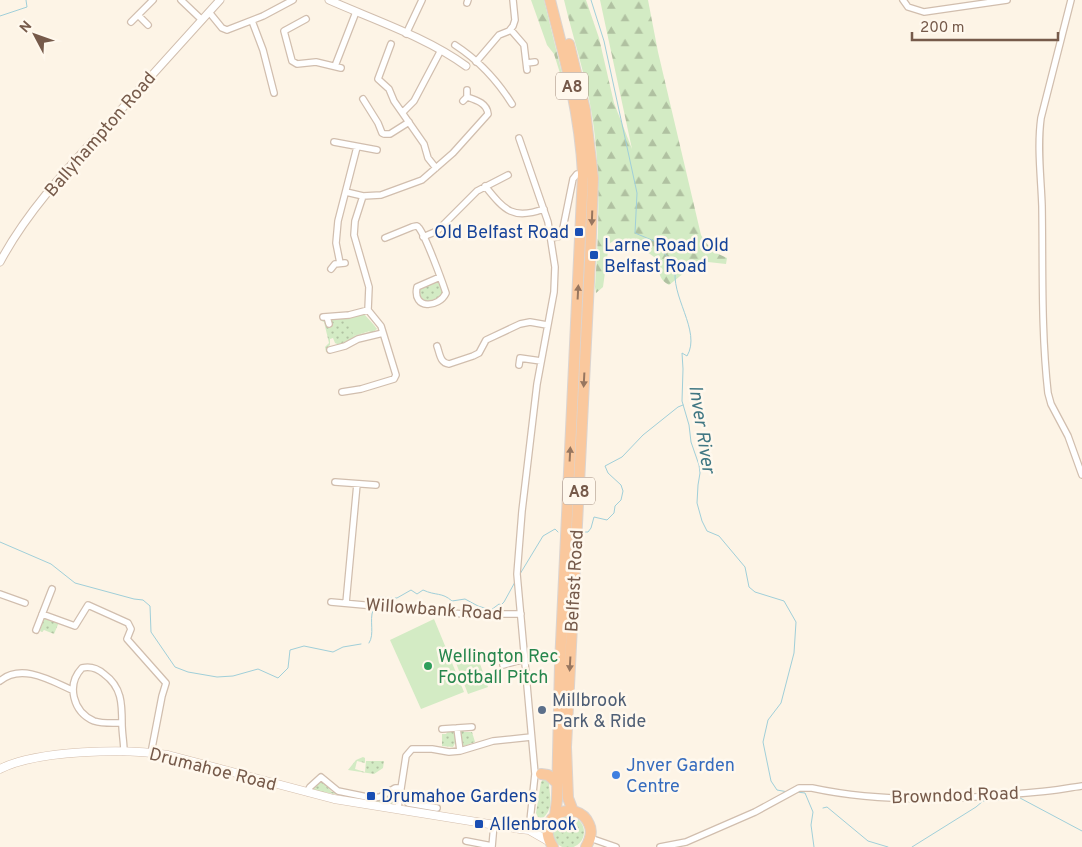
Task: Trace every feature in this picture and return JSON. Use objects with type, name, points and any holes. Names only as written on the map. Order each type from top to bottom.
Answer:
[{"type":"highway","name":"A8","points":[[550,0],[574,93],[588,171]]},
{"type":"highway","name":"A8","points":[[557,0],[585,110],[588,171]]},
{"type":"highway","name":"Belfast Road","points":[[555,815],[560,664],[588,171]]},
{"type":"highway","name":"Belfast Road","points":[[573,811],[568,798],[566,747],[590,261],[588,171]]},
{"type":"highway","points":[[538,774],[548,775],[556,783]]},
{"type":"highway","points":[[551,845],[547,832],[548,825],[555,815],[567,811],[580,814],[588,822],[591,830],[588,842]]},
{"type":"main road","name":"Drumahoe Road","points":[[0,769],[22,760],[53,755],[151,752],[334,799],[398,808],[433,810],[529,830],[548,825]]},
{"type":"main road","name":"Drumahoe Road","points":[[529,830],[551,845]]},
{"type":"street","points":[[130,22],[153,0]]},
{"type":"street","points":[[181,0],[202,20]]},
{"type":"street","name":"Ballyhampton Road","points":[[0,262],[20,228],[69,168],[220,0]]},
{"type":"street","points":[[209,12],[222,28],[227,30],[293,0]]},
{"type":"street","points":[[329,0],[441,50],[466,66]]},
{"type":"street","points":[[406,34],[422,0]]},
{"type":"street","points":[[476,62],[500,34],[511,30],[515,20],[512,0]]},
{"type":"street","points":[[903,0],[908,7],[924,12],[1007,0]]},
{"type":"street","points":[[1070,0],[1039,132],[1043,313],[1048,393],[1051,404],[1068,436],[1082,475]]},
{"type":"street","points":[[303,23],[284,32],[292,61],[296,64],[316,62],[338,67],[356,12]]},
{"type":"street","points":[[138,15],[148,25]]},
{"type":"street","points":[[252,20],[263,50],[274,93]]},
{"type":"street","points":[[511,30],[524,45],[527,70]]},
{"type":"street","points":[[455,45],[492,77],[512,100]]},
{"type":"street","points":[[392,48],[378,79],[390,89],[394,101],[424,144],[430,161],[436,168]]},
{"type":"street","points":[[403,112],[414,101],[441,50]]},
{"type":"street","points":[[527,63],[535,62]]},
{"type":"street","points":[[346,192],[363,196],[381,195],[422,180],[453,153],[488,114],[487,107],[481,102],[466,96]]},
{"type":"street","points":[[364,99],[384,134],[390,134],[409,122]]},
{"type":"street","points":[[519,138],[544,209],[552,238],[555,267],[554,292],[541,361],[523,505],[517,574],[531,737],[538,774],[529,830]]},
{"type":"street","points":[[334,142],[377,150]]},
{"type":"street","points":[[331,269],[334,264],[342,263],[336,243],[338,221],[357,147]]},
{"type":"street","points":[[552,238],[560,236],[562,233],[574,179],[577,174],[588,171]]},
{"type":"street","points":[[424,237],[437,231],[477,191],[505,174]]},
{"type":"street","points":[[486,186],[500,203],[515,213],[525,215],[544,209]]},
{"type":"street","points":[[342,392],[394,380],[396,375],[381,326],[368,310],[368,284],[354,235],[355,221],[363,196]]},
{"type":"street","points":[[388,239],[415,226],[419,228],[424,237],[440,277],[446,293],[442,299],[426,306],[423,305],[416,294],[417,287],[440,277]]},
{"type":"street","points":[[329,324],[325,317],[349,315],[368,310]]},
{"type":"street","points":[[438,346],[442,361],[445,364],[449,364],[474,356],[479,353],[486,340],[520,324],[530,322],[547,325]]},
{"type":"street","points":[[333,347],[383,333]]},
{"type":"street","points":[[519,365],[520,358],[541,361]]},
{"type":"street","points":[[349,382],[351,390]]},
{"type":"street","points":[[336,482],[376,485]]},
{"type":"street","name":"Willowbank Road","points":[[346,603],[357,484]]},
{"type":"street","points":[[36,630],[52,589]]},
{"type":"street","points":[[0,594],[25,603]]},
{"type":"street","name":"Willowbank Road","points":[[331,602],[474,615],[521,614]]},
{"type":"street","points":[[42,614],[75,626],[88,605],[128,623],[131,629],[127,639],[166,683],[151,752]]},
{"type":"street","points":[[503,665],[525,659]]},
{"type":"street","points":[[122,722],[101,723],[86,716],[79,708],[72,690],[74,681],[82,668],[91,667],[101,671],[112,681],[120,693],[122,704],[124,752]]},
{"type":"street","points":[[0,681],[10,674],[19,672],[46,678],[72,690]]},
{"type":"street","points":[[442,729],[472,727]]},
{"type":"street","points":[[457,728],[460,751]]},
{"type":"street","points":[[398,808],[406,756],[410,750],[428,748],[449,752],[460,751],[493,741],[531,737]]},
{"type":"street","points":[[307,792],[311,785],[320,777],[338,792],[372,798],[380,797],[395,788],[401,788]]},
{"type":"street","name":"Browndod Road","points":[[660,847],[700,836],[756,812],[800,788],[903,799],[961,798],[1039,792],[1082,786]]},
{"type":"street","name":"Drumahoe Road","points":[[408,803],[433,810]]},
{"type":"street","points":[[470,844],[492,847],[494,824]]},
{"type":"street","points":[[588,842],[616,847]]},
{"type":"green space","points":[[531,0],[544,0],[569,102],[554,54],[547,45]]},
{"type":"green space","points":[[564,0],[586,0],[599,38],[614,103],[632,149],[600,0],[648,0],[658,52],[701,235],[712,251],[727,258],[726,264],[699,261],[669,285],[661,278],[659,261],[639,247],[616,239],[609,244],[603,287],[596,293],[598,201],[595,136],[586,86]]},
{"type":"green space","points":[[589,170],[580,375],[578,375],[586,171]]},
{"type":"green space","points":[[435,280],[440,283],[444,293],[441,297],[424,303],[420,298],[419,289]]},
{"type":"green space","points":[[364,314],[374,325],[373,330],[354,336],[349,325],[349,318]]},
{"type":"green space","points":[[362,315],[349,318],[354,336],[369,332],[374,325],[377,329],[339,345],[335,343],[333,338],[330,339],[330,345],[327,348],[328,352],[326,352],[325,347],[329,343],[324,322],[320,320],[324,320],[327,326],[331,325],[330,319]]},
{"type":"green space","points":[[44,617],[59,622],[54,634],[44,630],[40,631]]},
{"type":"green space","name":"Wellington Rec Football Pitch","points":[[434,619],[464,692],[421,709],[390,640]]},
{"type":"green space","points":[[477,655],[488,687],[468,694],[456,663]]},
{"type":"green space","points":[[462,728],[464,732],[472,732],[475,742],[462,745],[460,730]]},
{"type":"green space","points":[[448,731],[455,732],[456,741],[453,747],[442,746],[442,734],[446,734]]},
{"type":"green space","points":[[365,758],[365,763],[357,761],[355,769],[365,772],[366,761],[384,761],[383,768],[374,774],[348,770],[356,760]]},
{"type":"green space","points":[[544,778],[549,782],[550,805],[547,814],[543,818],[538,817],[536,813],[541,782]]},
{"type":"green space","points":[[321,780],[332,792],[359,797],[376,799],[395,791],[397,793],[395,802],[391,804],[312,790],[311,787]]},
{"type":"green space","points":[[568,816],[574,817],[579,821],[583,826],[583,838],[579,843],[574,847],[568,848],[562,847],[557,843],[553,838],[552,832],[553,826],[557,821],[562,817]]},
{"type":"waterway","points":[[0,16],[27,7],[26,0]]},
{"type":"waterway","name":"Inver River","points":[[591,0],[604,41],[637,193],[635,233],[654,241],[676,267],[677,289],[691,335],[691,346],[687,356],[682,353],[682,401],[689,425],[691,442],[699,465],[697,503],[702,521],[707,531],[719,536],[745,567],[749,587],[755,592],[784,601],[796,622],[794,653],[781,703],[768,720],[763,742],[771,781],[777,790],[788,792]]},
{"type":"waterway","points":[[582,532],[588,532],[594,517],[607,520],[614,513],[615,506],[621,500],[623,491],[621,485],[608,473],[605,466],[622,457],[643,435],[683,405]]},
{"type":"waterway","points":[[520,574],[543,536],[555,529],[558,532]]},
{"type":"waterway","points":[[0,542],[51,564],[75,583],[143,600],[150,606],[151,632],[175,667],[188,672],[217,677],[233,676],[258,669],[278,678],[288,668],[290,650],[304,646],[333,652],[343,647],[361,644]]},
{"type":"waterway","points":[[375,601],[377,597],[397,598],[411,590],[417,594],[423,590],[445,596],[452,601],[465,599],[491,610],[504,602],[515,582]]},
{"type":"waterway","points":[[369,643],[372,636],[373,610]]},
{"type":"waterway","name":"Inver River","points":[[797,792],[805,793],[813,812],[811,825],[814,847]]},
{"type":"waterway","points":[[912,847],[983,801],[1020,798],[1082,831]]},
{"type":"waterway","points":[[823,808],[827,807],[868,841],[888,847]]},
{"type":"place","name":"Old Belfast Road","points":[[579,232]]},
{"type":"place","name":"Larne Road Old Belfast Road","points":[[594,255]]},
{"type":"place","name":"Wellington Rec Football Pitch","points":[[428,666]]},
{"type":"place","name":"Millbrook Park & Ride","points":[[542,710]]},
{"type":"place","name":"Jnver Garden Centre","points":[[616,775]]},
{"type":"place","name":"Drumahoe Gardens","points":[[371,796]]},
{"type":"place","name":"Allenbrook","points":[[479,824]]}]
